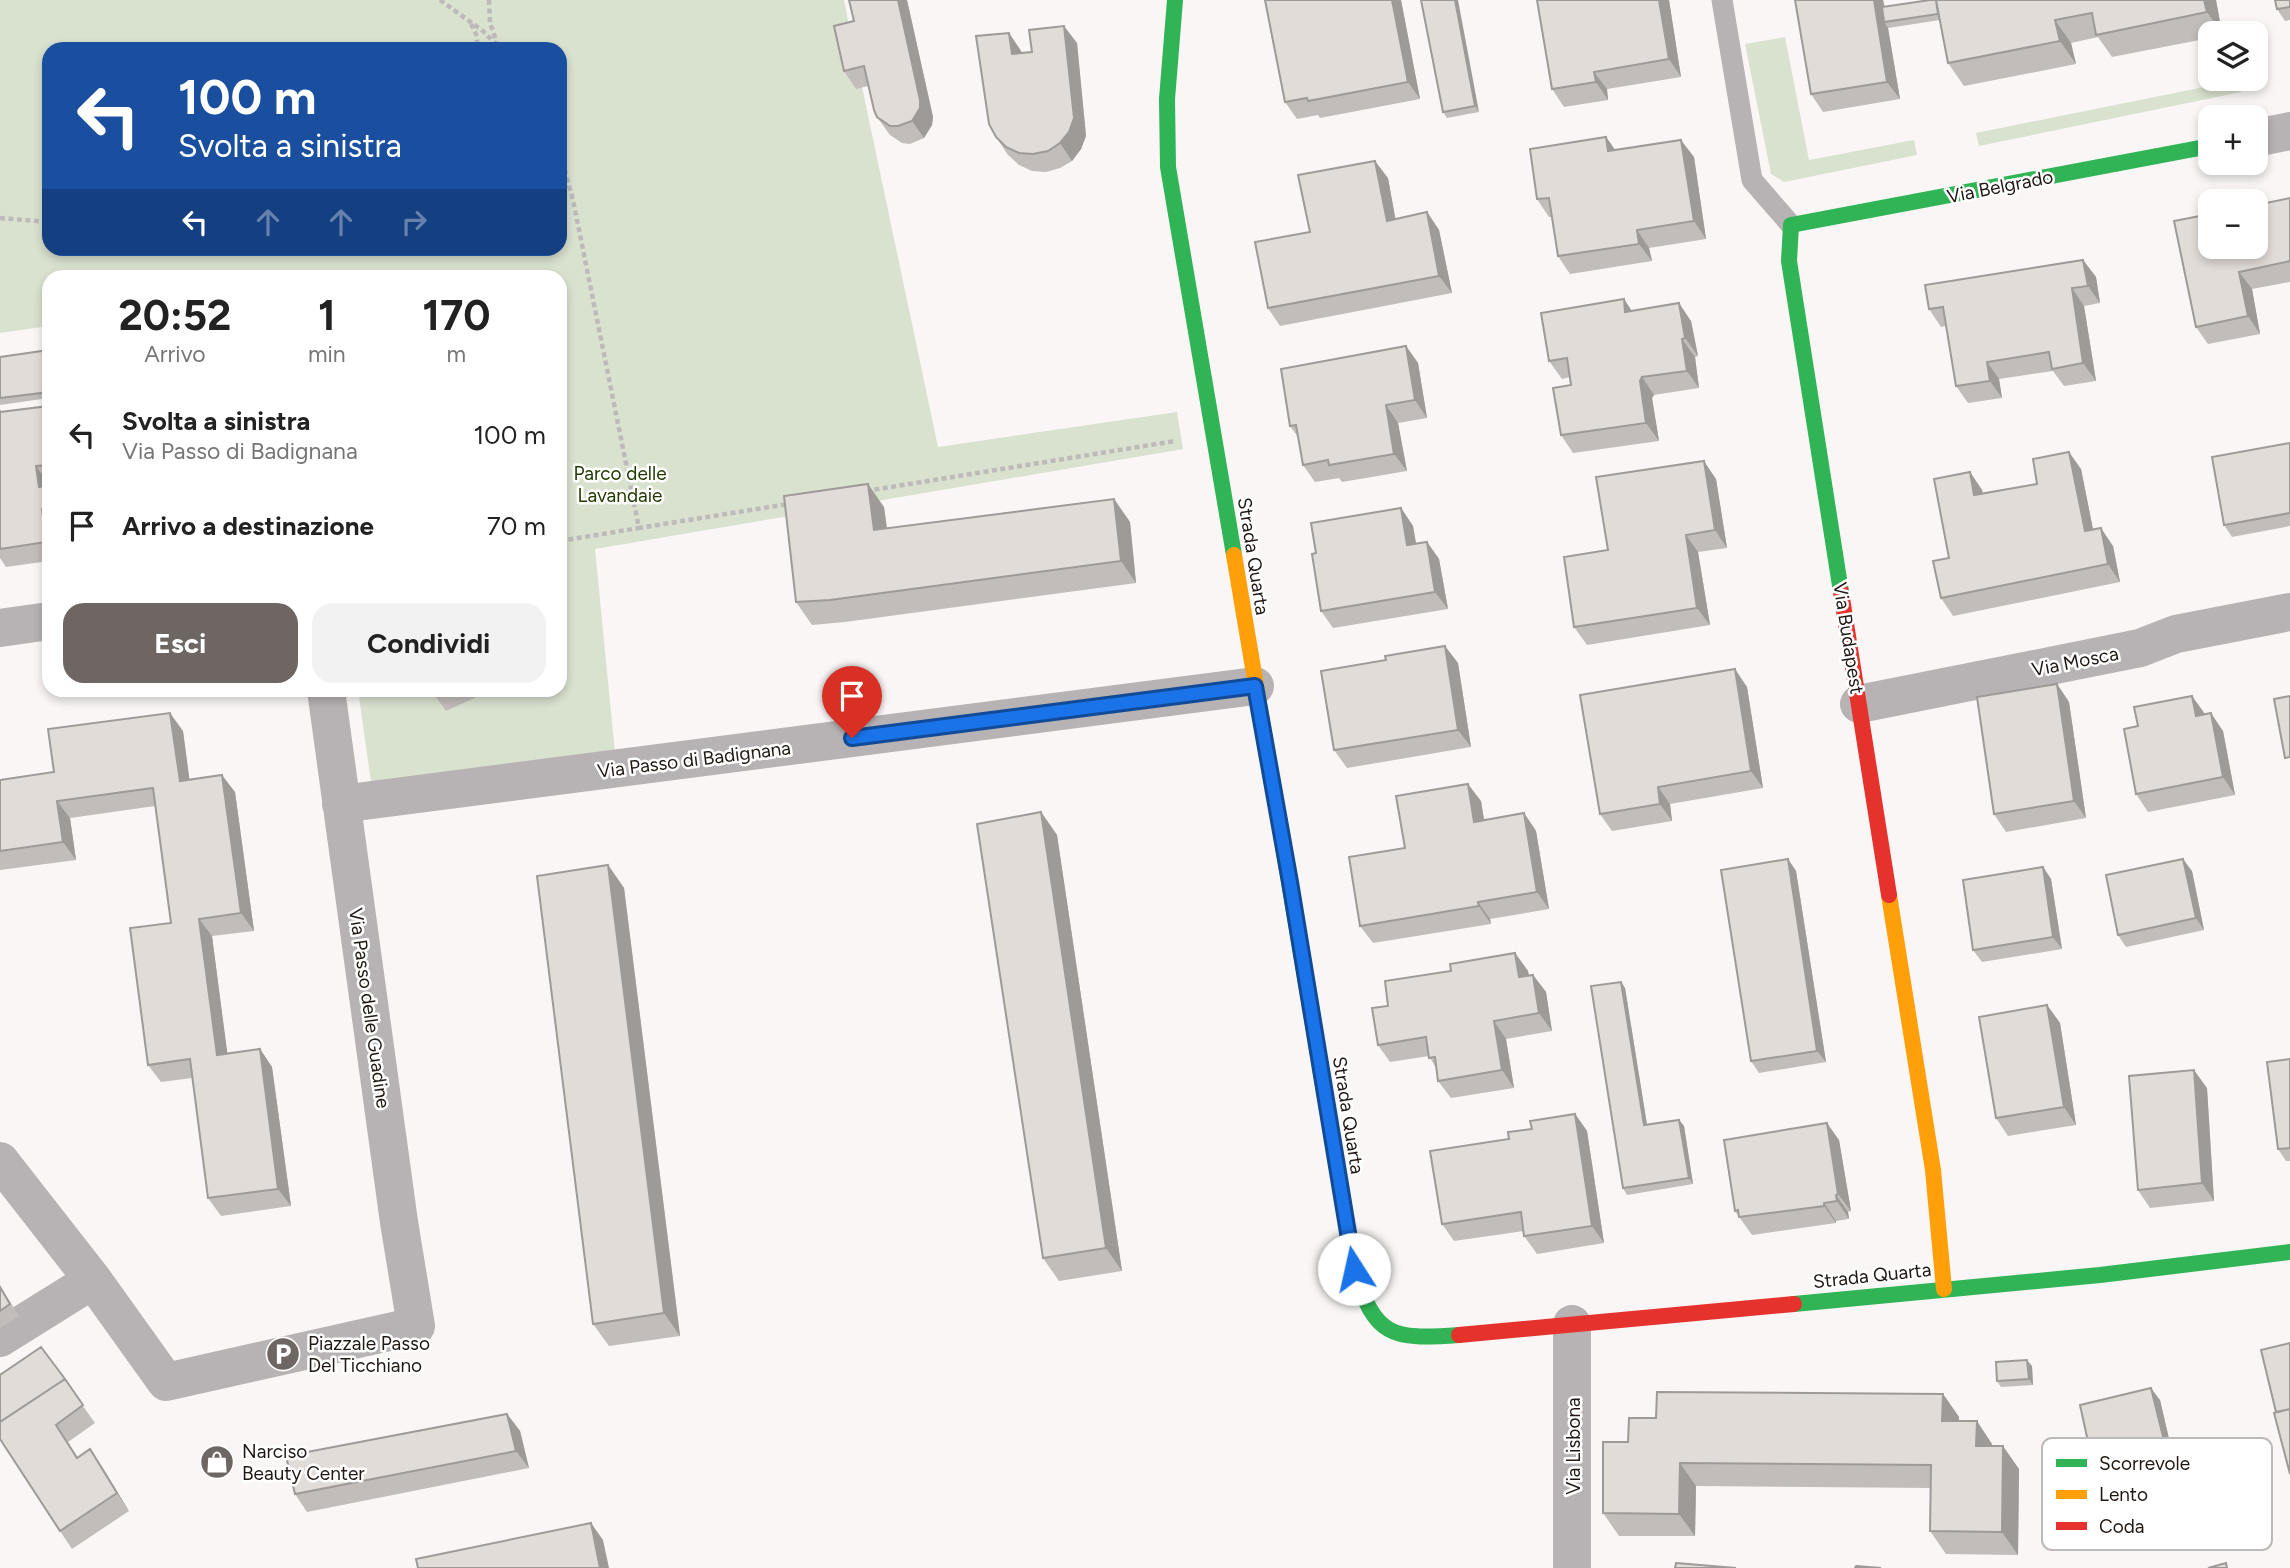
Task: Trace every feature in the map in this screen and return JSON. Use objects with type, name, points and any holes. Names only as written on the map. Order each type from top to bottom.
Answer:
[{"type":"street","name":"Strada Quarta","points":[[1175,0],[1167,99],[1168,167],[1354,1269],[1367,1310],[1382,1327],[1392,1332],[1421,1336],[1572,1324],[2169,1268],[2290,1252]]},
{"type":"street","points":[[2268,136],[2290,131]]},
{"type":"street","name":"Via Belgrado","points":[[1791,225],[2198,148]]},
{"type":"street","name":"Via Budapest","points":[[1791,225],[1789,261],[1933,1170],[1944,1289]]},
{"type":"street","name":"Via Mosca","points":[[1859,704],[2140,648],[2176,634],[2290,612]]},
{"type":"street","points":[[0,628],[42,622]]},
{"type":"street","name":"Via Passo di Badignana","points":[[341,804],[1255,686]]},
{"type":"street","name":"Via Passo delle Guadine","points":[[93,1280],[166,1382],[416,1326],[399,1222],[327,697]]},
{"type":"street","points":[[0,1161],[93,1280],[0,1338]]},
{"type":"street","name":"Via Lisbona","points":[[1572,1324],[1572,1568]]},
{"type":"lane","points":[[1723,0],[1752,180],[1791,225]]},
{"type":"path","points":[[440,0],[493,42]]},
{"type":"path","points":[[489,0],[490,23],[498,42]]},
{"type":"path","points":[[463,16],[476,34],[477,42]]},
{"type":"path","points":[[567,178],[639,528]]},
{"type":"path","points":[[0,218],[42,221]]},
{"type":"path","points":[[858,492],[1214,435]]},
{"type":"path","points":[[567,540],[789,503]]},
{"type":"green space","name":"Parco delle Lavandaie","points":[[0,0],[844,0],[852,41],[856,88],[862,87],[938,447],[1177,412],[1183,449],[595,549],[615,753],[372,789],[359,697],[567,697],[567,270],[42,270],[42,327],[0,333]]},
{"type":"green space","points":[[1785,37],[1809,160],[1914,140],[1917,155],[1784,182],[1771,174],[1745,44]]},
{"type":"green space","points":[[2198,88],[2198,91],[2241,92],[1979,146],[1976,133]]},
{"type":"building","points":[[849,0],[898,0],[920,100],[920,108],[912,121],[890,126],[877,117],[864,66],[844,71],[834,26],[854,21]]},
{"type":"building","points":[[1265,0],[1392,0],[1408,82],[1308,101],[1307,98],[1285,102]]},
{"type":"building","points":[[1421,0],[1455,0],[1475,106],[1443,112]]},
{"type":"building","points":[[1537,0],[1659,0],[1669,59],[1594,72],[1596,82],[1552,89]]},
{"type":"building","points":[[1795,0],[1874,0],[1887,82],[1811,94]]},
{"type":"building","points":[[1936,0],[1938,14],[1884,22],[1882,7]]},
{"type":"building","points":[[1936,0],[2204,0],[2207,12],[2096,35],[2092,13],[2055,20],[2060,41],[1948,63]]},
{"type":"building","points":[[2275,0],[2290,0],[2290,7],[2277,9]]},
{"type":"building","points":[[1064,26],[1074,118],[1069,132],[1060,143],[1048,151],[1019,153],[1006,147],[989,124],[976,36],[1009,33],[1012,54],[1032,52],[1029,30]]},
{"type":"building","points":[[1606,137],[1608,151],[1681,140],[1694,221],[1637,230],[1639,244],[1558,256],[1549,198],[1537,199],[1530,149]]},
{"type":"building","points":[[1375,161],[1387,221],[1427,212],[1439,276],[1268,308],[1255,242],[1310,232],[1298,175]]},
{"type":"building","points":[[2290,198],[2290,261],[2239,272],[2248,316],[2196,327],[2174,221],[2198,216],[2198,259],[2268,259],[2268,203]]},
{"type":"building","points":[[2083,260],[2088,286],[2072,288],[2083,363],[2052,369],[2049,352],[1987,362],[1990,381],[1956,386],[1943,307],[1929,309],[1925,285]]},
{"type":"building","points":[[1624,299],[1625,312],[1679,303],[1687,371],[1642,377],[1640,381],[1646,423],[1561,435],[1553,388],[1571,385],[1567,358],[1549,361],[1541,313]]},
{"type":"building","points":[[1406,346],[1415,400],[1386,405],[1394,454],[1329,465],[1328,460],[1303,465],[1296,425],[1290,426],[1281,369]]},
{"type":"building","points":[[42,351],[42,393],[0,398],[0,357]]},
{"type":"building","points":[[42,407],[42,466],[36,466],[39,487],[42,486],[42,543],[0,549],[0,412]]},
{"type":"building","points":[[2290,443],[2290,513],[2224,525],[2212,457]]},
{"type":"building","points":[[2069,452],[2085,531],[2101,528],[2108,564],[1941,598],[1933,561],[1949,558],[1934,479],[1970,472],[1974,495],[2037,484],[2033,459]]},
{"type":"building","points":[[1704,461],[1715,530],[1686,535],[1697,608],[1574,627],[1564,557],[1608,550],[1596,477]]},
{"type":"building","points":[[868,484],[874,530],[1114,499],[1121,561],[830,600],[796,602],[784,496]]},
{"type":"building","points":[[1401,508],[1407,545],[1427,542],[1435,592],[1321,611],[1312,554],[1316,553],[1311,523]]},
{"type":"building","points":[[1445,646],[1458,730],[1334,750],[1321,671]]},
{"type":"building","points":[[1735,669],[1751,771],[1658,787],[1660,804],[1600,814],[1580,695]]},
{"type":"building","points":[[2057,684],[2074,801],[1994,814],[1977,697]]},
{"type":"building","points":[[2192,696],[2196,716],[2211,713],[2223,777],[2136,794],[2124,729],[2138,726],[2134,707]]},
{"type":"building","points":[[2290,696],[2290,757],[2285,758],[2274,699]]},
{"type":"building","points":[[170,713],[180,781],[222,775],[241,913],[199,919],[217,1055],[260,1049],[278,1189],[208,1198],[190,1059],[148,1065],[130,928],[171,923],[153,788],[57,801],[63,842],[0,851],[0,780],[54,772],[48,729]]},
{"type":"building","points":[[1468,784],[1474,822],[1524,813],[1537,892],[1478,902],[1479,906],[1360,926],[1349,857],[1405,848],[1396,796]]},
{"type":"building","points":[[1041,812],[1106,1248],[1043,1258],[977,824]]},
{"type":"building","points":[[1788,859],[1817,1051],[1751,1061],[1721,870]]},
{"type":"building","points":[[2183,859],[2196,918],[2118,935],[2106,875]]},
{"type":"building","points":[[608,865],[664,1313],[593,1324],[537,876]]},
{"type":"building","points":[[2043,867],[2053,937],[1973,950],[1963,880]]},
{"type":"building","points":[[1515,953],[1519,977],[1533,975],[1539,1013],[1494,1021],[1502,1070],[1438,1081],[1435,1057],[1429,1058],[1426,1037],[1378,1045],[1372,1008],[1388,1006],[1385,981],[1451,971],[1450,964]]},
{"type":"building","points":[[1621,982],[1644,1125],[1679,1120],[1689,1178],[1623,1188],[1591,986]]},
{"type":"building","points":[[2047,1005],[2064,1107],[1996,1118],[1979,1017]]},
{"type":"building","points":[[2290,1059],[2290,1148],[2278,1149],[2267,1062]]},
{"type":"building","points":[[2194,1070],[2202,1183],[2138,1190],[2129,1076]]},
{"type":"building","points":[[1575,1114],[1592,1226],[1524,1236],[1521,1212],[1442,1224],[1430,1151],[1509,1139],[1508,1132],[1532,1129],[1530,1121]]},
{"type":"building","points":[[1827,1123],[1837,1201],[1824,1203],[1824,1206],[1739,1217],[1738,1210],[1735,1211],[1724,1140]]},
{"type":"building","points":[[0,1287],[10,1304],[0,1311]]},
{"type":"building","points":[[2290,1343],[2290,1409],[2276,1412],[2261,1350]]},
{"type":"building","points":[[41,1347],[65,1379],[0,1422],[0,1375]]},
{"type":"building","points":[[2027,1360],[2029,1379],[1997,1381],[1996,1362]]},
{"type":"building","points":[[65,1379],[83,1405],[56,1425],[77,1458],[90,1449],[117,1493],[60,1531],[0,1439],[0,1422]]},
{"type":"building","points":[[2151,1388],[2163,1438],[2087,1438],[2080,1405]]},
{"type":"building","points":[[1657,1392],[1943,1394],[1942,1421],[1977,1421],[1976,1446],[2003,1446],[2002,1532],[1930,1531],[1931,1465],[1680,1463],[1679,1514],[1603,1513],[1603,1442],[1628,1442],[1629,1418],[1656,1418]]},
{"type":"building","points":[[2290,1409],[2290,1474],[2274,1413]]},
{"type":"building","points":[[507,1414],[516,1451],[295,1494],[286,1456]]},
{"type":"building","points":[[591,1523],[600,1568],[418,1568],[416,1559]]},
{"type":"building","points":[[1676,1563],[1736,1568],[1675,1568]]},
{"type":"building","points":[[2226,1563],[2227,1568],[2208,1568]]},
{"type":"traffic: fast","points":[[1175,0],[1167,99],[1168,167],[1234,555]]},
{"type":"traffic: fast","points":[[1841,592],[1789,261],[1791,225],[2198,148]]},
{"type":"traffic: fast","points":[[1283,846],[1354,1269],[1362,1292],[1370,1309],[1389,1329],[1417,1336],[1459,1335]]},
{"type":"traffic: fast","points":[[1794,1304],[2100,1275],[2290,1252]]},
{"type":"traffic: slow","points":[[1234,555],[1283,846]]},
{"type":"traffic: slow","points":[[1889,895],[1933,1170],[1944,1289]]},
{"type":"traffic: jam","points":[[1841,592],[1889,895]]},
{"type":"traffic: jam","points":[[1459,1335],[1794,1304]]},
{"type":"place","name":"Piazzale Passo Del Ticchiano","points":[[283,1354]]},
{"type":"place","name":"Narciso Beauty Center","points":[[217,1462]]},
{"type":"route","points":[[852,738],[1255,686],[1354,1269]]}]
